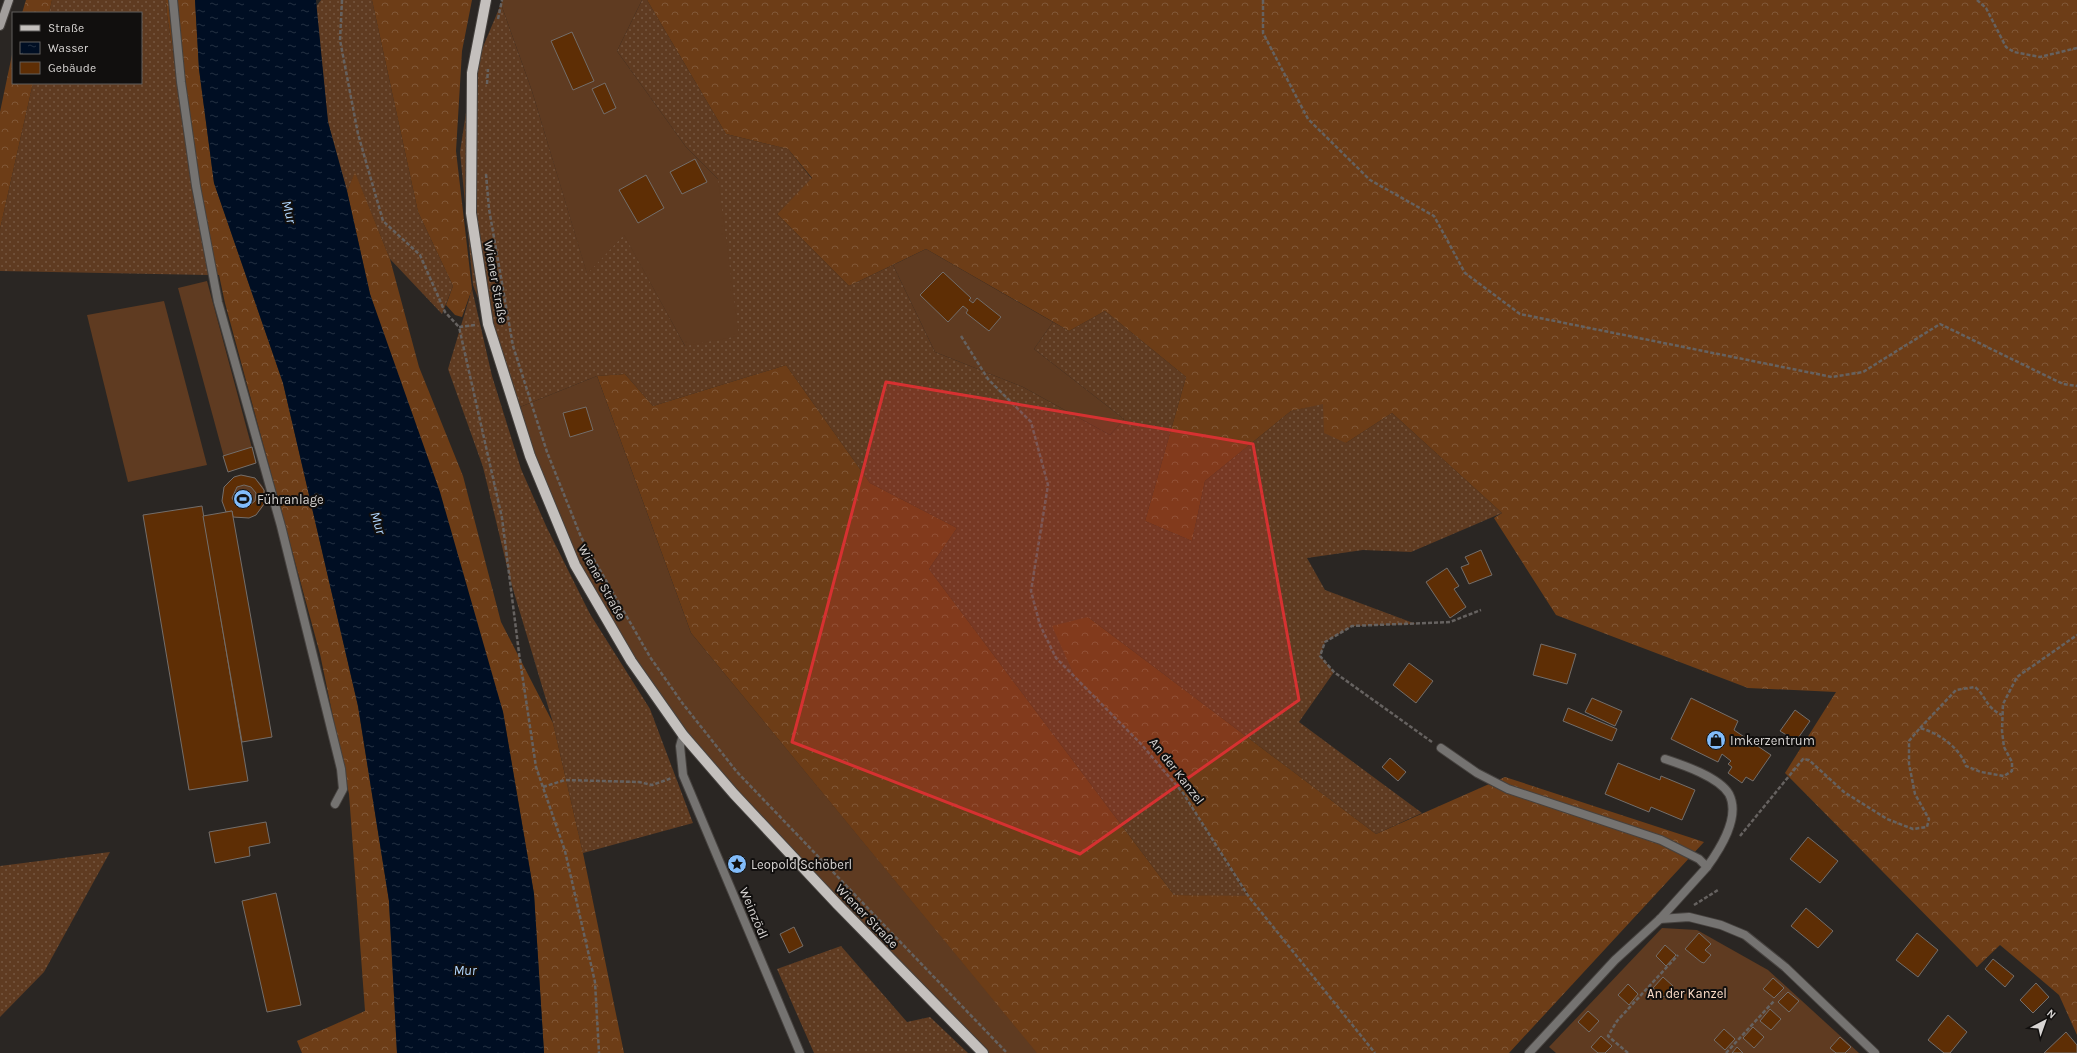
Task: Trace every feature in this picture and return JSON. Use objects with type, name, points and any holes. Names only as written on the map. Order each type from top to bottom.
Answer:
[{"type":"main road","points":[[0,26],[9,0]]},
{"type":"main road","name":"Wiener Straße","points":[[486,0],[472,73],[471,213],[488,324],[530,456],[575,565],[631,661],[683,735],[734,794],[838,905],[983,1053]]},
{"type":"street","points":[[173,0],[181,82],[196,186],[218,302],[281,526],[339,762],[343,789],[335,804]]},
{"type":"street","name":"Weinzödl","points":[[683,735],[680,746],[683,775],[800,1053]]},
{"type":"street","points":[[1441,748],[1477,773],[1508,789],[1661,840],[1699,859],[1707,867]]},
{"type":"street","points":[[1529,1053],[1615,960],[1660,918],[1707,867],[1719,850],[1733,815],[1729,794],[1716,782],[1693,768],[1665,759]]},
{"type":"street","points":[[1660,918],[1688,917],[1721,925],[1745,935],[1813,993],[1875,1053]]},
{"type":"path","points":[[342,0],[340,40],[358,134],[383,221],[420,255],[445,312],[459,327],[502,518],[519,653],[536,767],[565,851],[595,982],[599,1053]]},
{"type":"path","points":[[496,27],[502,0]]},
{"type":"path","points":[[1263,0],[1263,33],[1308,119],[1370,180],[1434,216],[1465,274],[1520,314],[1832,377],[1863,372],[1940,324],[2062,384],[2077,386]]},
{"type":"path","points":[[1977,0],[1986,8],[2006,47],[2014,52],[2040,57],[2077,48]]},
{"type":"path","points":[[487,87],[489,64]]},
{"type":"path","points":[[486,171],[489,209],[513,346],[547,452],[581,537],[650,657],[683,704],[737,772],[1007,1053]]},
{"type":"path","points":[[459,327],[488,324]]},
{"type":"path","name":"An der Kanzel","points":[[961,336],[988,379],[1031,422],[1048,485],[1031,591],[1040,625],[1056,658],[1141,744],[1183,794],[1249,897],[1374,1053]]},
{"type":"path","points":[[1441,748],[1334,672],[1320,656],[1325,642],[1352,626],[1450,622],[1481,610]]},
{"type":"path","points":[[1920,728],[1928,730],[1950,744],[1963,756],[1966,766],[1981,772],[2004,776],[2012,771],[2012,762],[2004,747],[2002,730],[2002,704],[2017,677],[2077,635]]},
{"type":"path","points":[[1735,842],[1803,759],[1809,760],[1844,792],[1888,819],[1913,829],[1927,827],[1929,819],[1915,794],[1909,764],[1909,741],[1956,690],[1966,687],[1975,687],[1982,693],[1984,701],[1992,710],[2002,715]]},
{"type":"path","points":[[543,787],[565,780],[639,782],[652,785],[683,775]]},
{"type":"path","points":[[1628,1053],[1608,1036],[1617,1021],[1678,955]]},
{"type":"path","points":[[1726,1053],[1774,1001]]},
{"type":"highlighted area","points":[[886,382],[1253,444],[1299,700],[1080,854],[792,742]]},
{"type":"green space","points":[[26,0],[52,0],[49,12],[22,12]]},
{"type":"green space","points":[[52,0],[166,0],[167,15],[208,275],[0,271],[0,229],[33,84],[142,84],[142,12],[49,12]]},
{"type":"green space","points":[[166,0],[195,0],[199,69],[214,183],[283,383],[358,706],[389,901],[397,1053],[302,1053],[297,1041],[365,1011],[349,794],[320,654],[225,303],[219,275],[208,275],[167,15]]},
{"type":"green space","points":[[321,0],[372,0],[418,212],[453,286],[442,314],[390,259],[355,173],[347,191],[328,122],[316,7]]},
{"type":"green space","points":[[372,0],[472,0],[462,51],[456,151],[472,289],[462,317],[455,315],[446,305],[453,286],[418,212]]},
{"type":"green space","points":[[502,0],[642,0],[617,51],[686,147],[718,179],[739,336],[685,346],[624,235],[587,274],[532,91],[501,4]]},
{"type":"green space","points":[[642,0],[647,0],[726,134],[788,149],[812,179],[777,214],[849,286],[893,265],[935,352],[1023,387],[1110,435],[1124,419],[1034,349],[1053,322],[1069,331],[1105,311],[1186,377],[1145,521],[1192,541],[1205,481],[1291,411],[1323,403],[1346,443],[1392,413],[1502,513],[1411,552],[1363,550],[1307,558],[1325,590],[1416,624],[1352,626],[1325,642],[1320,656],[1334,672],[1299,722],[1422,813],[1376,834],[1088,617],[1141,744],[1183,793],[1249,897],[1174,895],[929,569],[957,528],[870,483],[786,365],[653,406],[625,374],[597,376],[515,409],[488,324],[473,285],[460,152],[472,73],[501,4],[532,91],[587,273],[624,234],[685,346],[718,179],[686,147],[617,51]]},
{"type":"green space","points":[[647,0],[2077,0],[2077,1035],[2059,995],[2000,945],[1977,967],[1785,773],[1836,692],[1748,688],[1556,615],[1494,518],[1502,513],[1392,413],[1346,443],[1324,433],[1323,404],[1291,411],[1205,481],[1192,541],[1145,521],[1186,377],[1105,311],[1069,331],[926,249],[849,286],[777,214],[812,178],[788,149],[726,134]]},
{"type":"green space","points":[[12,55],[12,84],[33,84],[0,229],[0,112]]},
{"type":"green space","points":[[355,172],[390,259],[419,367],[463,476],[501,622],[553,723],[583,853],[624,1053],[544,1053],[534,894],[503,712],[370,294],[347,191]]},
{"type":"green space","points":[[926,249],[1053,322],[1034,349],[1124,419],[1110,435],[1023,387],[935,352],[893,265]]},
{"type":"green space","points":[[207,281],[256,463],[228,472],[178,288]]},
{"type":"green space","points":[[472,289],[492,376],[521,469],[547,528],[590,614],[650,709],[693,823],[583,853],[553,723],[510,579],[483,467],[448,369]]},
{"type":"green space","points":[[164,301],[207,465],[128,482],[87,315]]},
{"type":"green space","points":[[786,365],[870,483],[957,528],[929,569],[1174,895],[1249,896],[1183,793],[1141,744],[1076,679],[1052,626],[1088,617],[1376,834],[1505,777],[1704,842],[1509,1053],[1036,1053],[691,633],[597,376],[625,374],[653,406]]},
{"type":"green space","points":[[597,376],[691,633],[1037,1053],[983,1053],[734,794],[631,661],[575,565],[515,409]]},
{"type":"green space","name":"Führanlage","points":[[241,475],[252,478],[260,483],[265,491],[266,499],[263,507],[256,513],[247,517],[233,517],[232,511],[226,512],[223,494],[226,484],[235,477]]},
{"type":"green space","points":[[110,852],[44,972],[0,1017],[0,866]]},
{"type":"green space","name":"An der Kanzel","points":[[1662,928],[1697,930],[1768,970],[1859,1053],[1556,1053],[1549,1047]]},
{"type":"green space","points":[[841,946],[907,1022],[930,1017],[968,1053],[814,1053],[777,969]]},
{"type":"water","name":"Mur","points":[[195,0],[316,0],[328,122],[347,191],[370,294],[440,492],[503,712],[534,894],[544,1053],[397,1053],[389,901],[358,706],[283,383],[214,183],[199,69]]},
{"type":"building","points":[[572,32],[594,81],[573,90],[551,41]]},
{"type":"building","points":[[605,83],[616,108],[604,114],[592,89]]},
{"type":"building","points":[[695,159],[707,182],[682,194],[670,172]]},
{"type":"building","points":[[646,175],[664,208],[638,223],[619,190]]},
{"type":"building","points":[[943,272],[971,298],[969,300],[973,303],[977,298],[1001,317],[989,331],[966,313],[968,310],[963,306],[948,322],[920,295]]},
{"type":"building","points":[[586,407],[593,430],[570,437],[563,413]]},
{"type":"building","points":[[252,447],[256,463],[228,472],[223,456]]},
{"type":"building","name":"Führanlage","points":[[241,475],[255,478],[264,490],[264,504],[256,515],[249,518],[233,517],[232,511],[226,512],[222,501],[224,487],[234,477]],"holes":[[[244,485],[251,487],[256,493],[255,501],[246,508],[236,505],[232,498],[237,487]]]},
{"type":"building","points":[[202,506],[248,781],[189,790],[143,515]]},
{"type":"building","points":[[232,511],[272,737],[242,742],[203,516]]},
{"type":"building","points":[[1481,550],[1492,575],[1469,584],[1461,567],[1469,564],[1465,557]]},
{"type":"building","points":[[1447,568],[1459,586],[1454,589],[1466,607],[1450,618],[1426,582]]},
{"type":"building","points":[[1541,644],[1576,654],[1567,684],[1533,675]]},
{"type":"building","points":[[1409,663],[1433,681],[1416,703],[1393,685]]},
{"type":"building","points":[[1592,698],[1622,711],[1615,726],[1585,712]]},
{"type":"building","points":[[1691,698],[1738,721],[1734,730],[1771,755],[1753,781],[1746,777],[1742,783],[1728,773],[1732,767],[1728,764],[1731,761],[1722,754],[1718,762],[1671,739]]},
{"type":"building","points":[[1568,708],[1617,729],[1612,741],[1563,721]]},
{"type":"building","points":[[1795,710],[1810,721],[1796,741],[1780,731]]},
{"type":"building","points":[[1390,758],[1406,772],[1398,781],[1382,767]]},
{"type":"building","points":[[1618,763],[1660,780],[1661,776],[1695,790],[1682,820],[1651,807],[1649,812],[1605,794]]},
{"type":"building","points":[[266,822],[270,843],[249,847],[250,856],[215,863],[209,832]]},
{"type":"building","points":[[1808,837],[1838,861],[1820,883],[1790,859]]},
{"type":"building","points":[[276,893],[301,1005],[267,1012],[242,901]]},
{"type":"building","points":[[1806,908],[1833,931],[1818,948],[1791,926]]},
{"type":"building","points":[[794,927],[803,946],[789,953],[780,934]]},
{"type":"building","points":[[1699,933],[1711,944],[1705,950],[1711,955],[1704,963],[1685,949]]},
{"type":"building","points":[[1917,933],[1938,950],[1918,977],[1896,960]]},
{"type":"building","points":[[1665,945],[1676,955],[1666,966],[1656,956]]},
{"type":"building","points":[[1993,959],[2014,976],[2005,987],[1985,969]]},
{"type":"building","points":[[1663,977],[1673,986],[1664,997],[1653,988]]},
{"type":"building","points":[[1773,978],[1784,988],[1774,998],[1763,989]]},
{"type":"building","points":[[2036,983],[2049,997],[2033,1013],[2020,1000]]},
{"type":"building","points":[[1628,984],[1638,994],[1629,1005],[1618,995]]},
{"type":"building","points":[[1788,992],[1799,1001],[1789,1012],[1778,1002]]},
{"type":"building","points":[[1770,1009],[1781,1019],[1771,1030],[1760,1021]]},
{"type":"building","points":[[1588,1011],[1599,1021],[1589,1032],[1578,1022]]},
{"type":"building","points":[[1948,1015],[1967,1032],[1950,1053],[1944,1053],[1928,1040]]},
{"type":"building","points":[[1753,1027],[1764,1037],[1754,1048],[1743,1038]]},
{"type":"building","points":[[1724,1029],[1735,1039],[1725,1050],[1714,1040]]},
{"type":"building","points":[[2066,1032],[2077,1045],[2077,1053],[2044,1053]]},
{"type":"building","points":[[1601,1036],[1612,1046],[1605,1053],[1598,1053],[1591,1047]]},
{"type":"building","points":[[1840,1037],[1851,1047],[1845,1053],[1836,1053],[1830,1048]]},
{"type":"building","points":[[1737,1047],[1743,1053],[1732,1053]]},
{"type":"place","name":"Führanlage","points":[[243,499]]},
{"type":"place","name":"Imkerzentrum","points":[[1716,740]]},
{"type":"place","name":"Leopold Schöberl","points":[[737,864]]}]
